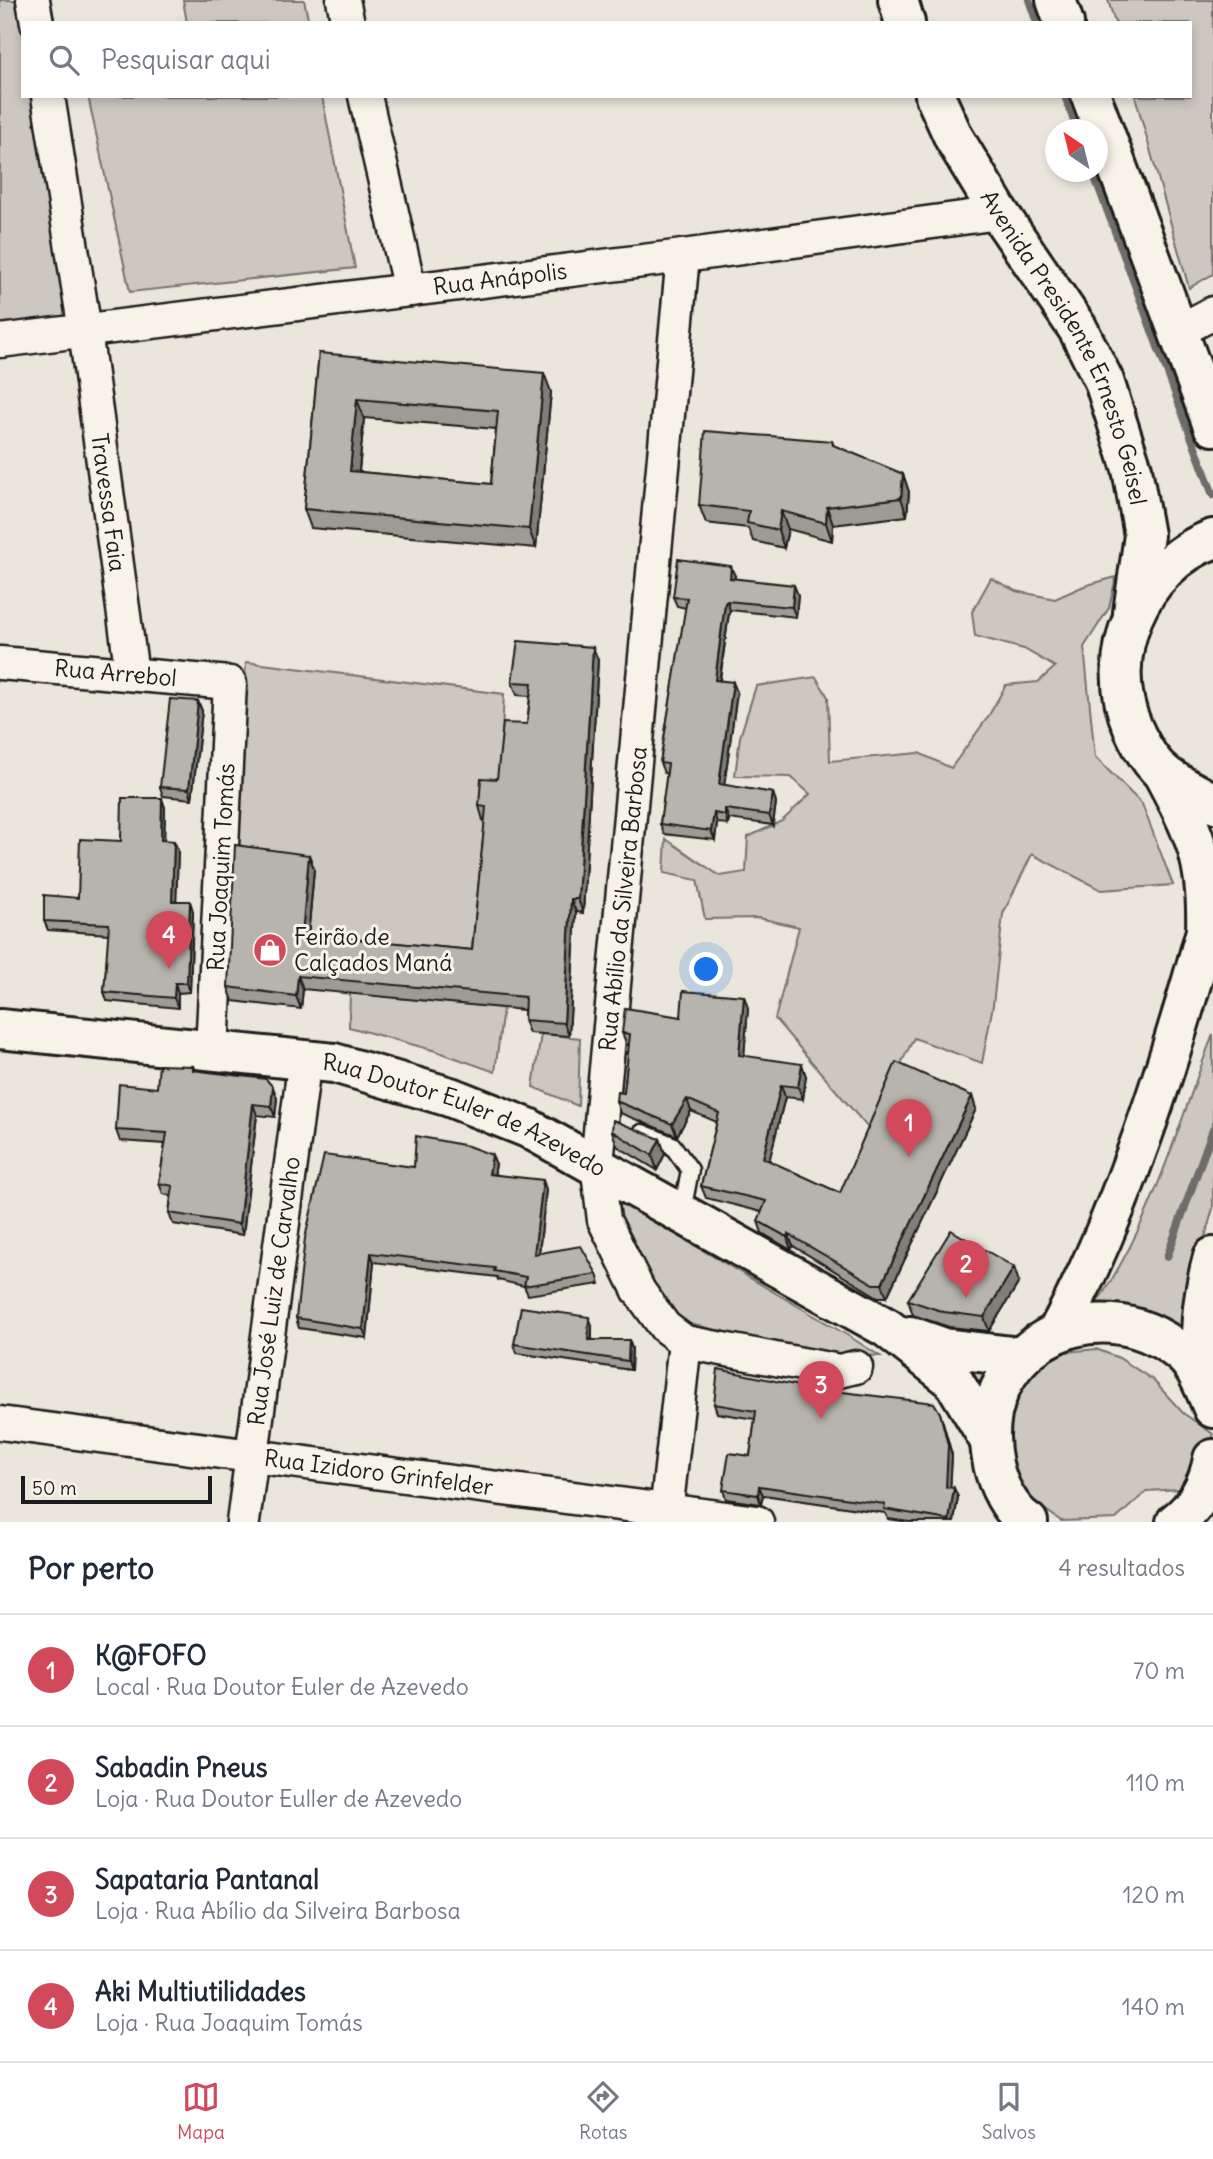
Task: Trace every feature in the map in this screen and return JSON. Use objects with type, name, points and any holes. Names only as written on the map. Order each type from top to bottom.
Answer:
[{"type":"main road","points":[[898,0],[904,21]]},
{"type":"main road","points":[[1056,0],[1063,21]]},
{"type":"main road","name":"Avenida Presidente Ernesto Geisel","points":[[936,98],[954,138],[999,214],[1078,329],[1104,382],[1132,469],[1144,535],[1133,612]]},
{"type":"main road","points":[[1092,98],[1213,426]]},
{"type":"main road","points":[[1058,1331],[1088,1274],[1119,1197],[1192,983],[1206,931],[1207,885],[1193,830],[1162,772],[1141,745],[1126,714],[1122,691],[1123,645],[1133,612],[1165,569],[1213,539]]},
{"type":"main road","points":[[1162,772],[1213,803]]},
{"type":"main road","name":"Rua Doutor Euler de Azevedo","points":[[0,1029],[305,1059],[368,1071],[450,1097],[528,1128],[597,1164],[887,1328]]},
{"type":"main road","points":[[1208,1395],[1200,1318],[1213,1257]]},
{"type":"main road","points":[[988,1438],[996,1394],[1021,1357],[1058,1331],[1102,1322],[1146,1330],[1183,1354],[1208,1395]]},
{"type":"main road","points":[[887,1328],[944,1348],[1021,1357]]},
{"type":"main road","points":[[887,1328],[953,1380],[988,1438],[997,1482],[988,1522]]},
{"type":"main road","points":[[1176,1522],[1185,1516],[1209,1479],[1213,1459]]},
{"type":"main road","points":[[997,1482],[1028,1522]]},
{"type":"street","points":[[33,0],[37,21]]},
{"type":"street","points":[[343,0],[348,21]]},
{"type":"street","points":[[48,98],[85,331]]},
{"type":"street","points":[[365,98],[410,290]]},
{"type":"street","name":"Rua Anápolis","points":[[0,341],[683,257],[999,214]]},
{"type":"street","name":"Rua Abílio da Silveira Barbosa","points":[[683,257],[614,1123],[597,1164],[604,1220],[639,1291],[665,1327],[685,1342]]},
{"type":"street","points":[[1177,332],[1213,313]]},
{"type":"street","name":"Travessa Faia","points":[[85,331],[132,674]]},
{"type":"street","name":"Rua Arrebol","points":[[0,663],[230,683]]},
{"type":"street","name":"Rua Joaquim Tomás","points":[[212,1051],[230,683]]},
{"type":"street","name":"Rua José Luiz de Carvalho","points":[[243,1522],[305,1059]]},
{"type":"street","points":[[666,1515],[685,1342],[839,1371],[856,1367]]},
{"type":"street","name":"Rua Izidoro Grinfelder","points":[[0,1423],[666,1515],[757,1522]]},
{"type":"lane","points":[[614,1123],[672,1144],[690,1170],[682,1212]]},
{"type":"shaded area","points":[[0,0],[33,0],[24,21],[21,21],[21,98],[48,98],[85,331],[0,341]]},
{"type":"shaded area","points":[[183,0],[304,0],[309,21],[187,21]]},
{"type":"shaded area","points":[[1108,0],[1213,0],[1213,274],[1189,288],[1136,98],[1192,98],[1192,21],[1114,21]]},
{"type":"shaded area","points":[[88,98],[322,98],[355,268],[130,292]]},
{"type":"shaded area","points":[[1116,577],[1109,608],[1084,647],[1095,757],[1142,804],[1173,885],[1101,890],[1032,854],[1003,914],[993,1005],[982,1063],[914,1038],[868,1128],[775,1019],[799,927],[759,918],[705,919],[697,880],[664,873],[666,839],[720,876],[746,872],[748,837],[782,821],[810,794],[791,777],[735,776],[740,737],[756,686],[816,677],[828,697],[830,761],[919,753],[951,768],[988,717],[1006,685],[1038,682],[1055,667],[1024,649],[975,636],[972,612],[991,578],[1016,591],[1055,599],[1084,586]]},
{"type":"shaded area","points":[[246,662],[504,694],[499,793],[483,819],[500,821],[477,963],[304,979],[314,871],[235,858]]},
{"type":"shaded area","points":[[350,993],[503,1008],[495,1072],[436,1051],[349,1027]]},
{"type":"shaded area","points":[[541,1034],[580,1038],[578,1106],[533,1087]]},
{"type":"shaded area","points":[[1213,1034],[1213,1208],[1194,1277],[1191,1355],[1086,1317],[1108,1286],[1144,1218]]},
{"type":"shaded area","points":[[612,1197],[880,1356],[821,1353],[685,1323],[663,1300],[640,1269]]},
{"type":"shaded area","points":[[1096,1349],[1119,1358],[1153,1380],[1183,1413],[1213,1434],[1213,1487],[1147,1491],[1116,1519],[1061,1521],[1032,1500],[1013,1476],[941,1352],[1025,1374],[1066,1352]]},
{"type":"building","points":[[319,353],[544,373],[529,529],[304,509]],"holes":[[[357,399],[498,411],[491,484],[350,471]]]},
{"type":"building","points":[[705,431],[832,441],[833,445],[903,474],[901,498],[827,507],[826,523],[781,511],[778,530],[747,523],[749,511],[699,505]]},
{"type":"building","points":[[678,559],[731,566],[730,578],[794,585],[792,607],[727,601],[725,603],[715,680],[733,682],[719,784],[773,793],[769,815],[725,809],[725,815],[714,813],[711,831],[660,824],[668,764],[660,763],[687,598],[673,597]]},
{"type":"building","points":[[518,641],[593,647],[578,899],[571,899],[564,1023],[524,1020],[525,997],[298,976],[296,996],[228,987],[235,845],[309,855],[302,934],[472,950],[486,807],[479,806],[481,778],[497,779],[503,723],[527,724],[532,683],[512,682]]},
{"type":"building","points":[[170,699],[198,701],[189,789],[160,787]]},
{"type":"building","points":[[122,798],[162,798],[161,840],[174,841],[172,901],[190,901],[187,983],[175,983],[174,998],[104,992],[109,924],[44,921],[44,895],[78,898],[80,839],[121,841]]},
{"type":"building","points":[[683,991],[744,996],[739,1055],[802,1064],[798,1087],[781,1085],[763,1158],[840,1193],[896,1062],[972,1096],[882,1284],[874,1284],[788,1234],[787,1237],[758,1221],[766,1201],[701,1186],[719,1113],[687,1099],[672,1124],[616,1101],[617,1092],[624,1093],[630,1034],[622,1033],[625,1008],[681,1017]]},
{"type":"building","points":[[159,1065],[193,1066],[193,1070],[266,1079],[273,1087],[271,1106],[253,1104],[239,1224],[169,1213],[173,1186],[159,1183],[167,1133],[116,1130],[119,1084],[157,1088]]},
{"type":"building","points":[[613,1120],[660,1139],[652,1155],[612,1131]]},
{"type":"building","points":[[416,1136],[468,1146],[492,1155],[489,1174],[543,1180],[534,1254],[581,1246],[597,1274],[524,1286],[526,1277],[494,1271],[495,1268],[371,1253],[363,1329],[296,1318],[305,1238],[324,1155],[414,1167]]},
{"type":"building","points":[[951,1230],[1014,1267],[984,1317],[944,1312],[908,1300]]},
{"type":"building","points":[[521,1307],[589,1317],[588,1340],[629,1340],[628,1361],[514,1344]]},
{"type":"building","points":[[718,1369],[809,1388],[934,1403],[940,1413],[948,1445],[946,1487],[954,1488],[949,1520],[884,1509],[885,1504],[759,1486],[758,1495],[723,1490],[729,1453],[750,1456],[756,1411],[714,1404]]},
{"type":"waterway","points":[[1029,0],[1036,21]]},
{"type":"waterway","points":[[1066,98],[1073,119]]},
{"type":"waterway","points":[[1097,182],[1213,495]]},
{"type":"waterway","points":[[1167,1257],[1213,1129]]},
{"type":"place","name":"Feirão de Calçados Maná","points":[[270,950]]},
{"type":"place","name":"Aki Multiutilidades","points":[[169,969]]},
{"type":"place","name":"K@FOFO","points":[[909,1157]]},
{"type":"place","name":"Sabadin Pneus","points":[[966,1298]]},
{"type":"place","name":"Sapataria Pantanal","points":[[821,1419]]}]
